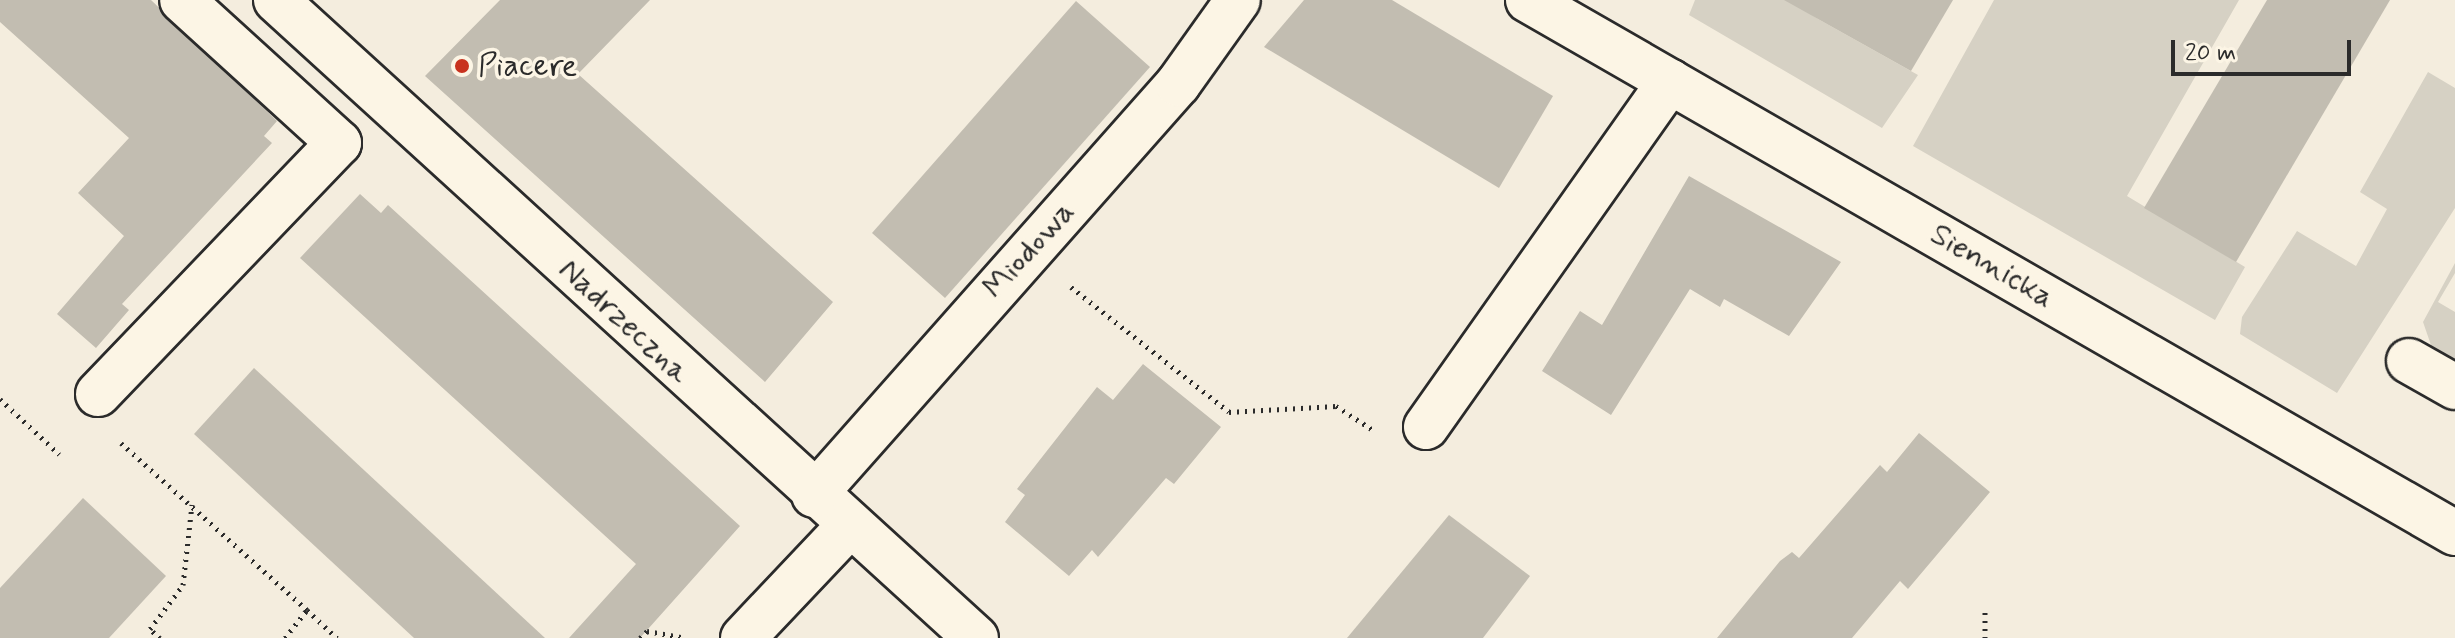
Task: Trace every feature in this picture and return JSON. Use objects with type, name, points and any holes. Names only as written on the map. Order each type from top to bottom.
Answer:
[{"type":"street","points":[[104,414],[339,143],[182,0]]},
{"type":"street","name":"Nadrzeczna","points":[[276,0],[814,495],[976,638]]},
{"type":"street","name":"Miodowa","points":[[814,495],[1178,84],[1238,0]]},
{"type":"street","name":"Siennicka","points":[[1528,0],[2455,533]]},
{"type":"street","points":[[1426,427],[1670,81]]},
{"type":"street","points":[[2409,361],[2455,387]]},
{"type":"street","points":[[743,638],[849,526]]},
{"type":"path","points":[[1071,287],[1229,412],[1336,406],[1375,431]]},
{"type":"path","points":[[0,399],[59,454]]},
{"type":"path","points":[[104,414],[192,504],[337,638]]},
{"type":"path","points":[[160,638],[150,629],[183,585],[192,504]]},
{"type":"path","points":[[1985,609],[1985,638]]},
{"type":"path","points":[[285,638],[307,610]]},
{"type":"path","points":[[640,638],[647,631],[686,638]]},
{"type":"shaded area","points":[[1695,0],[1807,0],[1803,9],[1918,75],[1882,128],[1689,15]]},
{"type":"shaded area","points":[[1994,0],[2239,0],[2127,196],[2245,267],[2215,320],[1913,146]]},
{"type":"shaded area","points":[[2428,72],[2455,88],[2455,208],[2337,393],[2240,334],[2242,317],[2297,231],[2356,266],[2387,209],[2360,192]]},
{"type":"shaded area","points":[[2455,263],[2455,273],[2438,302],[2455,312],[2455,361],[2432,348],[2423,322]]},
{"type":"building","points":[[0,0],[151,0],[277,121],[264,136],[272,143],[122,304],[129,310],[96,348],[57,314],[124,236],[78,193],[129,138],[0,22]]},
{"type":"building","points":[[500,0],[650,0],[578,74],[833,302],[765,382],[425,76]]},
{"type":"building","points":[[1304,0],[1392,0],[1553,96],[1499,188],[1264,47]]},
{"type":"building","points":[[1784,0],[1953,0],[1911,71]]},
{"type":"building","points":[[2267,0],[2390,0],[2236,262],[2144,208]]},
{"type":"building","points":[[1076,1],[1150,67],[945,298],[872,233]]},
{"type":"building","points":[[1689,176],[1841,262],[1789,336],[1724,299],[1720,307],[1690,289],[1611,415],[1542,371],[1580,311],[1602,325]]},
{"type":"building","points":[[360,194],[381,213],[388,205],[740,526],[640,638],[569,638],[636,564],[300,258]]},
{"type":"building","points":[[1143,364],[1221,427],[1174,484],[1166,478],[1098,557],[1092,550],[1069,576],[1005,522],[1025,495],[1017,489],[1097,387],[1113,400]]},
{"type":"building","points":[[254,368],[545,638],[414,638],[194,434]]},
{"type":"building","points":[[1919,433],[1990,492],[1908,589],[1900,581],[1852,638],[1717,638],[1780,561],[1792,552],[1799,558],[1880,465],[1887,472]]},
{"type":"building","points":[[83,498],[166,576],[109,638],[0,638],[0,588]]},
{"type":"building","points":[[1449,515],[1530,576],[1483,638],[1347,638]]},
{"type":"place","name":"Piacere","points":[[462,66]]}]
